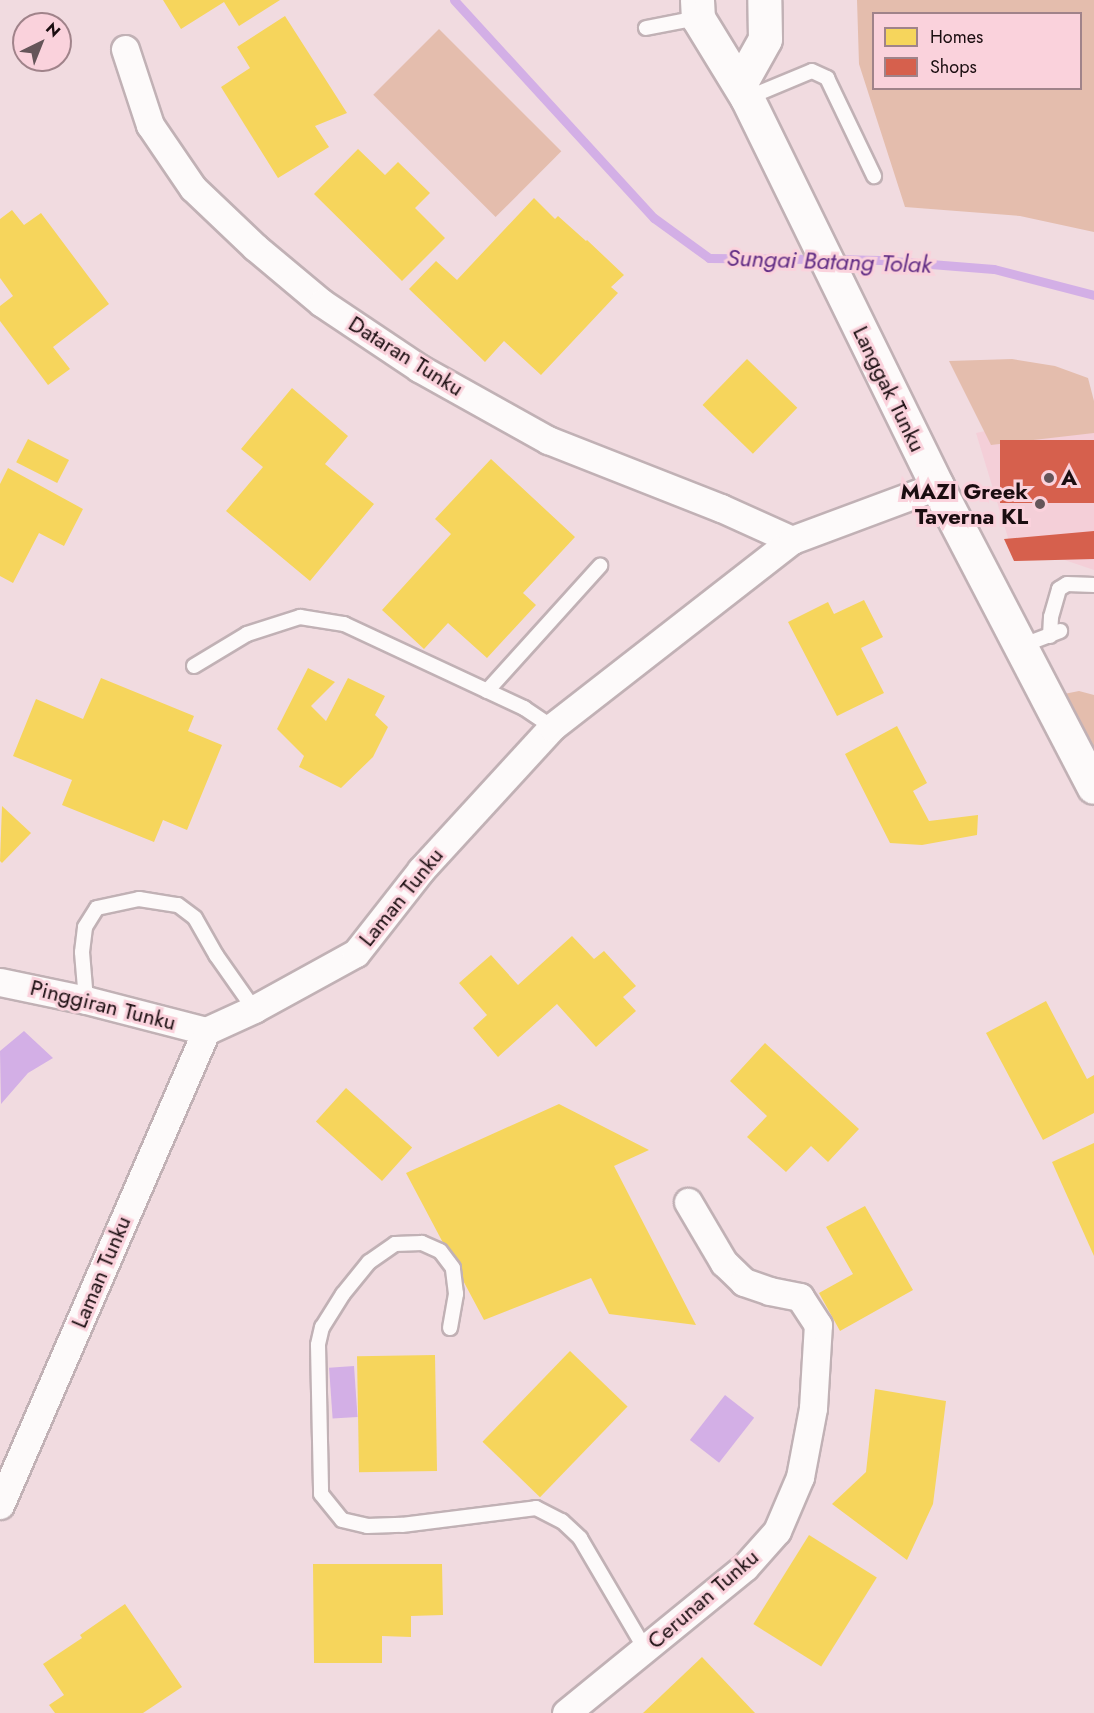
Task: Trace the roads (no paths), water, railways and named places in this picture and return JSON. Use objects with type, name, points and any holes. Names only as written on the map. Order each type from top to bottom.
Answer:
[{"type":"street","points":[[743,91],[765,39],[764,0]]},
{"type":"street","name":"Langgak Tunku","points":[[697,9],[710,42],[743,91],[937,486],[1044,638],[1094,787]]},
{"type":"street","name":"Dataran Tunku","points":[[125,49],[150,125],[193,188],[255,248],[322,303],[419,368],[548,440],[721,507],[792,540]]},
{"type":"street","name":"Laman Tunku","points":[[0,1505],[206,1031],[254,1009],[356,952],[421,870],[552,728],[792,540],[937,486]]},
{"type":"street","name":"Pinggiran Tunku","points":[[0,982],[86,1000],[206,1031]]},
{"type":"street","name":"Cerunan Tunku","points":[[566,1713],[745,1567],[777,1531],[800,1477],[813,1408],[818,1325],[800,1297],[770,1291],[744,1282],[724,1263],[688,1202]]},
{"type":"lane","points":[[646,28],[697,9]]},
{"type":"lane","points":[[743,91],[812,71],[827,78],[874,176]]},
{"type":"lane","points":[[488,691],[600,566]]},
{"type":"lane","points":[[1044,638],[1059,589],[1067,584],[1094,585]]},
{"type":"lane","points":[[194,666],[247,634],[300,617],[344,624],[524,708],[552,728]]},
{"type":"lane","points":[[86,1000],[82,952],[86,927],[97,908],[139,899],[178,905],[195,918],[216,955],[254,1009]]},
{"type":"lane","points":[[450,1328],[456,1294],[453,1268],[440,1251],[422,1243],[395,1244],[369,1262],[343,1294],[322,1327],[318,1345],[321,1494],[342,1520],[367,1526],[402,1525],[536,1508],[562,1521],[580,1538],[645,1649]]},
{"type":"waterway","name":"Sungai Batang Tolak","points":[[454,0],[654,218],[709,258],[820,259]]},
{"type":"waterway","name":"Sungai Batang Tolak","points":[[834,259],[880,260],[994,269],[1094,295]]},
{"type":"place","name":"A","points":[[1049,478]]},
{"type":"place","name":"MAZI Greek Taverna KL","points":[[1040,504]]}]
